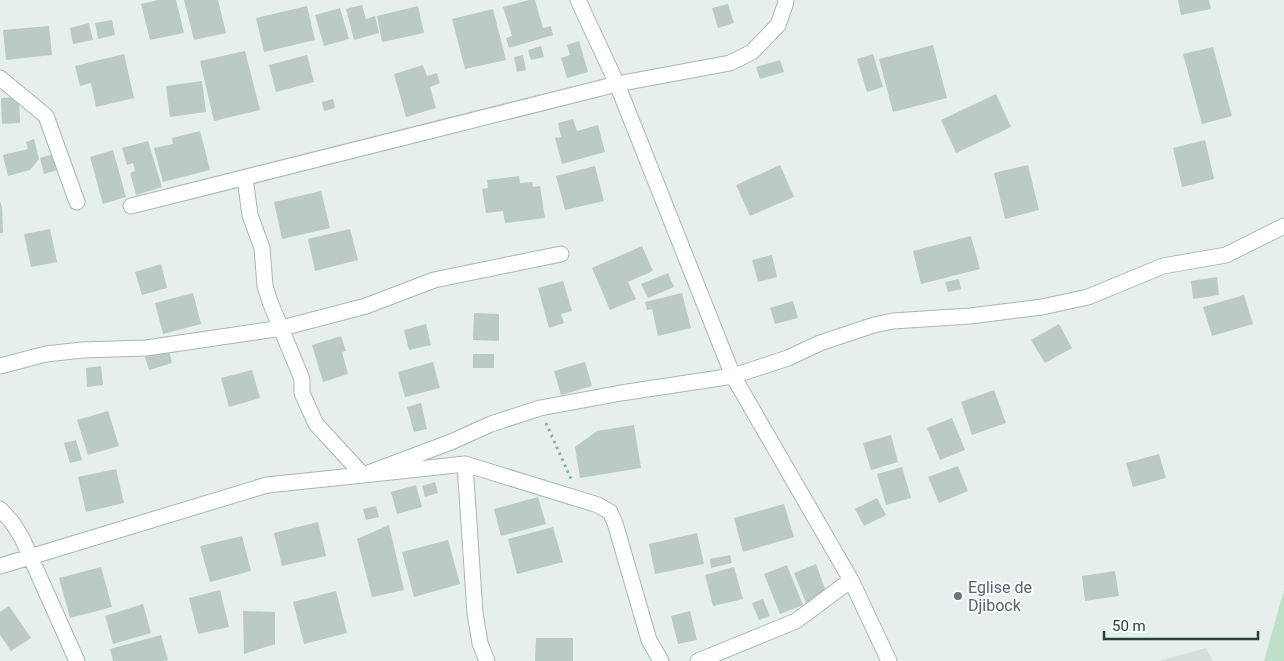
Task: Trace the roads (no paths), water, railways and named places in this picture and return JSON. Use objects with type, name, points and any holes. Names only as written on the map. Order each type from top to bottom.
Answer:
[{"type":"street","points":[[578,0],[617,84],[733,376],[851,580],[889,661]]},
{"type":"street","points":[[131,206],[617,84],[730,63],[752,52],[778,25],[786,0]]},
{"type":"street","points":[[0,78],[46,116],[78,202]]},
{"type":"street","points":[[245,178],[250,214],[262,248],[265,286],[302,379],[302,393],[316,424],[363,475]]},
{"type":"street","points":[[363,475],[451,442],[491,424],[540,408],[621,393],[733,376],[788,358],[820,343],[874,325],[893,321],[970,316],[1042,307],[1088,297],[1163,266],[1226,255],[1284,226]]},
{"type":"street","points":[[0,366],[46,354],[82,350],[146,348],[282,328],[366,306],[434,280],[561,254]]},
{"type":"street","points":[[466,464],[475,613],[480,643],[488,661]]},
{"type":"street","points":[[0,566],[267,485],[466,464],[598,505],[610,512],[615,523],[649,640],[661,661]]},
{"type":"street","points":[[0,509],[12,522],[22,538],[77,661]]},
{"type":"street","points":[[698,661],[796,621],[851,580]]},
{"type":"place","name":"Eglise de Djibock","points":[[958,596]]}]
